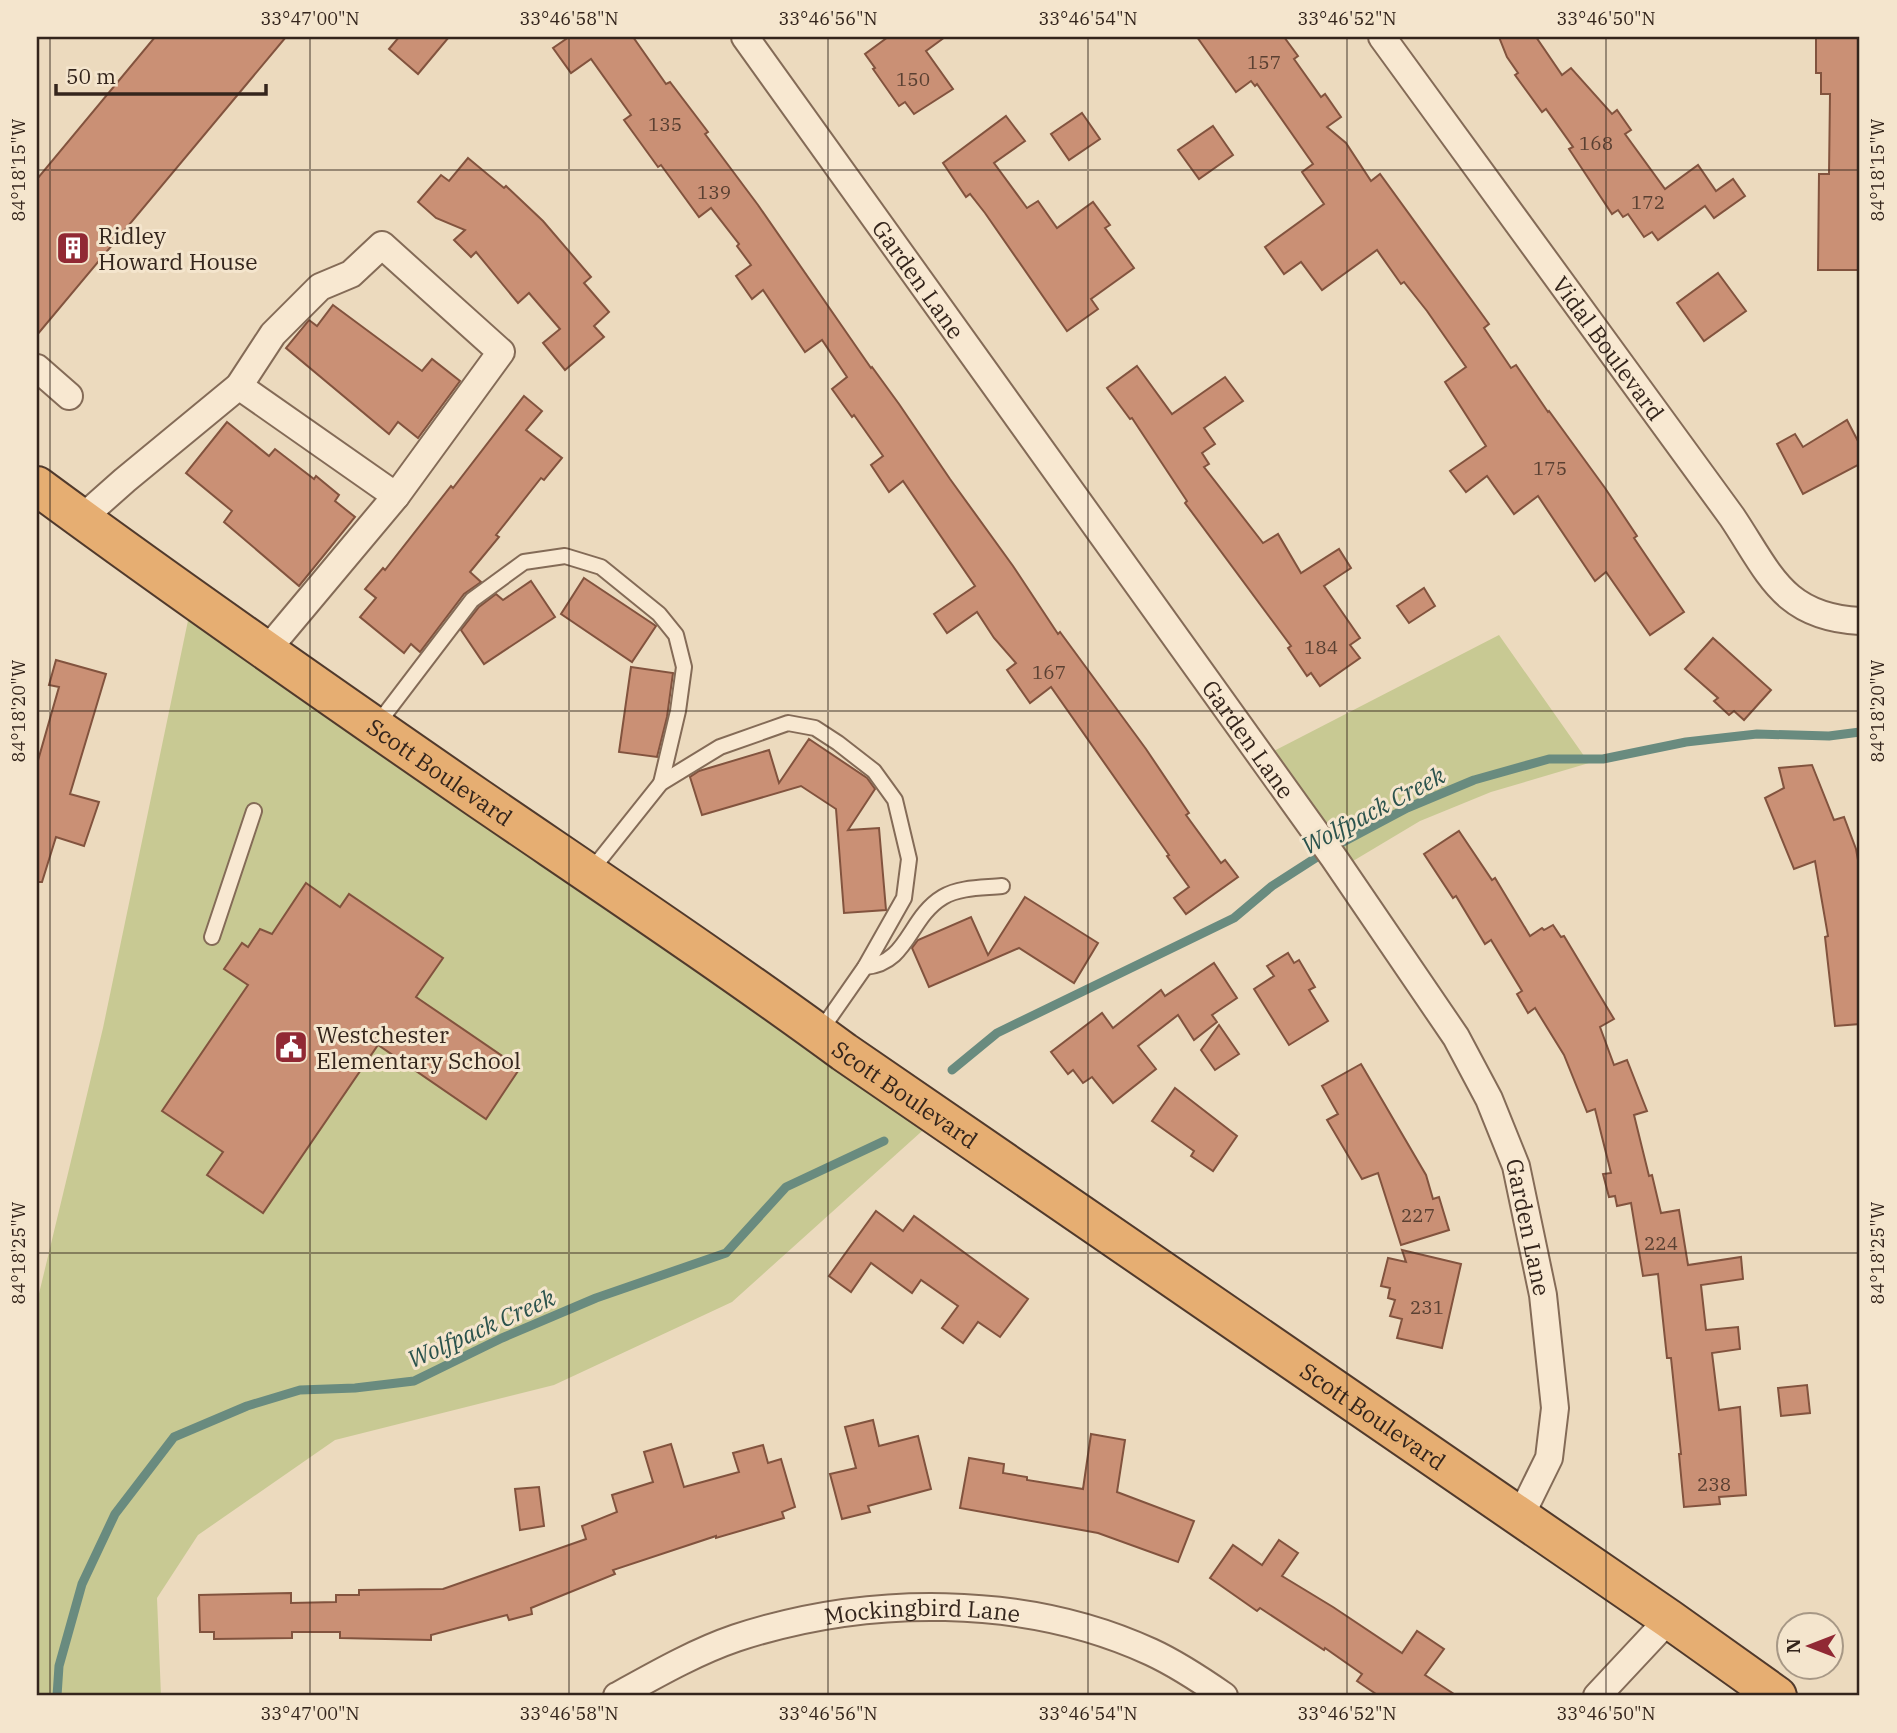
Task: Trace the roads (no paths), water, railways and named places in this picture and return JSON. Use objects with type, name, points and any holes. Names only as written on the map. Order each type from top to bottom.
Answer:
[{"type":"highway","name":"Scott Boulevard","points":[[37,486],[376,727],[722,963],[819,1033],[1777,1696]]},
{"type":"street","name":"Garden Lane","points":[[745,37],[1328,850],[1456,1037],[1489,1099],[1516,1166],[1543,1295],[1555,1408],[1549,1458],[1520,1517]]},
{"type":"street","name":"Vidal Boulevard","points":[[1382,37],[1732,517],[1784,594],[1797,604],[1828,617],[1860,621]]},
{"type":"street","points":[[81,519],[239,386],[273,334],[320,287],[351,274],[382,245],[501,352],[396,496],[267,650]]},
{"type":"street","points":[[37,368],[69,396]]},
{"type":"street","points":[[239,386],[396,496]]},
{"type":"street","name":"Mockingbird Lane","points":[[617,1696],[694,1656],[734,1639],[769,1629],[805,1619],[850,1612],[926,1609],[1004,1612],[1081,1627],[1152,1653],[1193,1675],[1224,1696]]},
{"type":"street","points":[[1597,1696],[1669,1619]]},
{"type":"lane","points":[[376,727],[472,600],[524,562],[565,556],[601,567],[659,614],[676,635],[684,667],[678,711],[661,783]]},
{"type":"lane","points":[[590,874],[661,783],[720,747],[788,723],[814,728],[838,743],[874,771],[895,800],[909,859],[904,898],[865,967],[819,1033]]},
{"type":"lane","points":[[212,937],[254,811]]},
{"type":"lane","points":[[865,967],[880,965],[894,957],[926,911],[944,897],[966,889],[1002,886]]},
{"type":"waterway","name":"Wolfpack Creek","points":[[952,1070],[997,1033],[1234,918],[1272,886],[1328,850],[1407,808],[1474,780],[1549,759],[1603,759],[1686,742],[1757,734],[1829,736],[1860,732]]},
{"type":"waterway","name":"Wolfpack Creek","points":[[57,1696],[59,1666],[82,1584],[115,1514],[174,1437],[247,1406],[300,1390],[355,1388],[414,1381],[502,1338],[596,1298],[726,1253],[786,1187],[884,1141]]},
{"type":"place","name":"Ridley Howard House","points":[[73,248]]},
{"type":"place","name":"Westchester Elementary School","points":[[291,1047]]}]
